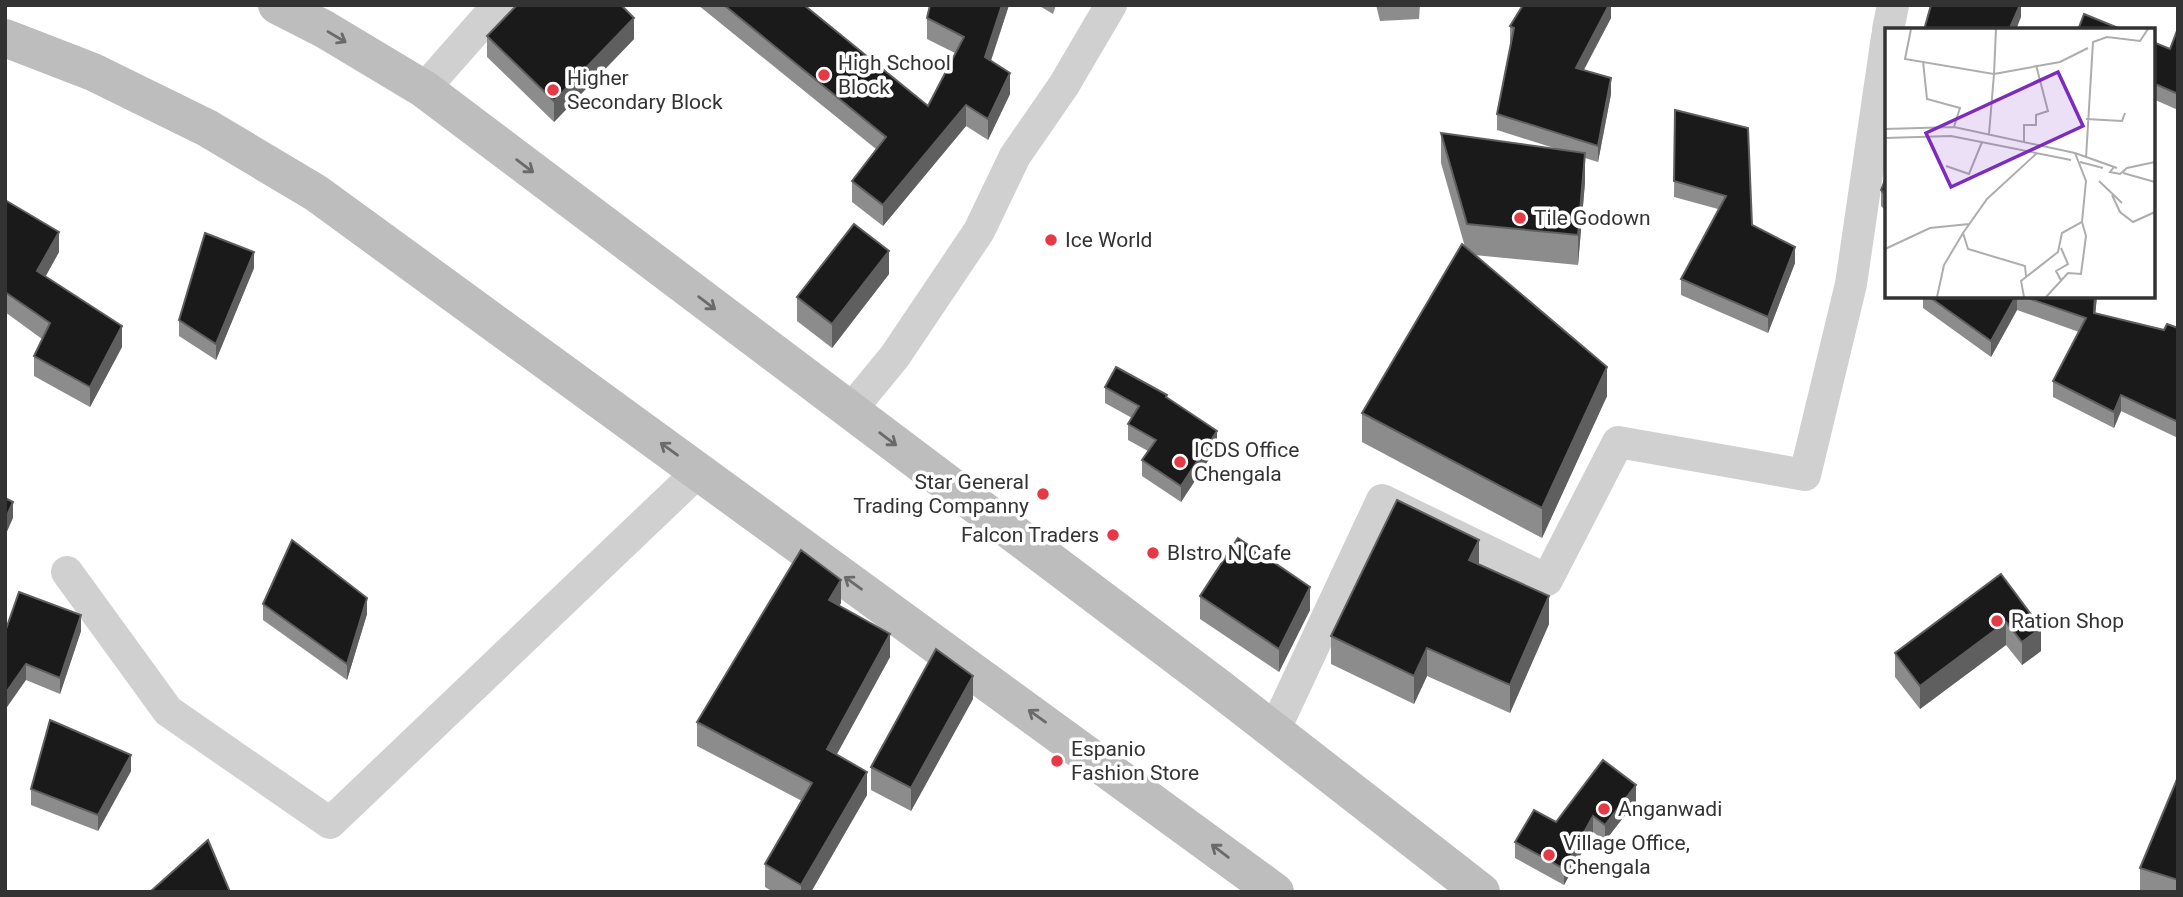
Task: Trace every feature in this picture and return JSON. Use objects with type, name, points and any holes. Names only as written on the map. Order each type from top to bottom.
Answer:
[{"type":"street","points":[[277,5],[324,29],[424,89],[1274,731],[1481,892]]},
{"type":"street","points":[[424,89],[498,5]]},
{"type":"street","points":[[850,411],[895,356],[979,231],[1015,156],[1064,85],[1111,5]]},
{"type":"street","points":[[1888,28],[1892,5]]},
{"type":"street","points":[[5,38],[93,72],[207,128],[316,193],[1275,892]]},
{"type":"street","points":[[1274,731],[1382,500],[1547,580],[1618,442],[1805,475],[1851,284],[1885,51]]},
{"type":"street","points":[[67,572],[168,710],[330,823],[699,471]]},
{"type":"building","name":"Higher Secondary Block","points":[[517,5],[621,5],[634,18],[554,101],[487,36]]},
{"type":"building","points":[[724,5],[804,5],[928,106],[964,37],[927,18],[930,5],[1002,5],[985,57],[1010,73],[988,119],[966,105],[883,205],[852,181],[886,137]]},
{"type":"building","points":[[1523,5],[1609,5],[1576,68],[1611,78],[1598,146],[1497,114],[1514,28],[1510,26]]},
{"type":"building","points":[[1931,5],[2020,5],[2010,28],[1925,28]]},
{"type":"building","points":[[2084,14],[2118,28],[2079,28]]},
{"type":"building","points":[[2178,28],[2178,94],[2155,84],[2155,43],[2170,49]]},
{"type":"building","points":[[1675,110],[1748,128],[1752,225],[1795,247],[1768,317],[1681,279],[1726,196],[1674,181]]},
{"type":"building","name":"Tile Godown","points":[[1441,133],[1585,153],[1578,235],[1467,224]]},
{"type":"building","points":[[5,200],[59,232],[37,271],[122,326],[90,387],[34,356],[50,323],[5,292]]},
{"type":"building","points":[[854,224],[889,251],[832,324],[797,297]]},
{"type":"building","points":[[205,233],[254,252],[216,344],[179,320]]},
{"type":"building","points":[[1462,244],[1607,367],[1542,508],[1362,413]]},
{"type":"building","points":[[1931,298],[2015,298],[1991,341]]},
{"type":"building","points":[[2028,298],[2095,298],[2094,313],[2164,330],[2167,324],[2178,328],[2178,422],[2121,395],[2114,412],[2053,381],[2086,318]]},
{"type":"building","points":[[1116,367],[1167,395],[1166,397],[1217,431],[1181,486],[1142,460],[1156,440],[1128,424],[1139,406],[1105,387]]},
{"type":"building","points":[[5,498],[13,502],[5,520]]},
{"type":"building","points":[[1397,500],[1479,540],[1469,560],[1549,596],[1510,685],[1427,648],[1414,676],[1331,636]]},
{"type":"building","points":[[1238,538],[1310,587],[1279,649],[1200,596]]},
{"type":"building","points":[[292,540],[367,598],[347,664],[263,604]]},
{"type":"building","points":[[801,550],[841,580],[829,600],[890,634],[827,749],[867,772],[801,885],[765,864],[812,783],[697,722]]},
{"type":"building","points":[[2001,574],[2041,628],[2022,642],[2006,622],[1920,686],[1895,653]]},
{"type":"building","points":[[19,592],[81,615],[60,678],[26,664],[5,694],[5,632]]},
{"type":"building","points":[[936,649],[973,676],[911,788],[871,767]]},
{"type":"building","points":[[50,720],[131,755],[98,815],[31,789]]},
{"type":"building","points":[[1603,760],[1636,785],[1605,825],[1593,816],[1564,869],[1515,842],[1534,810],[1556,822]]},
{"type":"building","points":[[2178,777],[2178,880],[2140,868]]},
{"type":"building","points":[[208,840],[230,892],[150,892]]},
{"type":"place","name":"High School Block","points":[[824,75]]},
{"type":"place","name":"Higher Secondary Block","points":[[553,90]]},
{"type":"place","name":"Tile Godown","points":[[1520,218]]},
{"type":"place","name":"Ice World","points":[[1051,240]]},
{"type":"place","name":"ICDS Office Chengala","points":[[1180,462]]},
{"type":"place","name":"Star General Trading Companny","points":[[1043,494]]},
{"type":"place","name":"Falcon Traders","points":[[1113,535]]},
{"type":"place","name":"BIstro N Cafe","points":[[1153,553]]},
{"type":"place","name":"Ration Shop","points":[[1997,621]]},
{"type":"place","name":"Espanio Fashion Store","points":[[1057,761]]},
{"type":"place","name":"Anganwadi","points":[[1604,809]]},
{"type":"place","name":"Village Office, Chengala","points":[[1549,855]]}]
